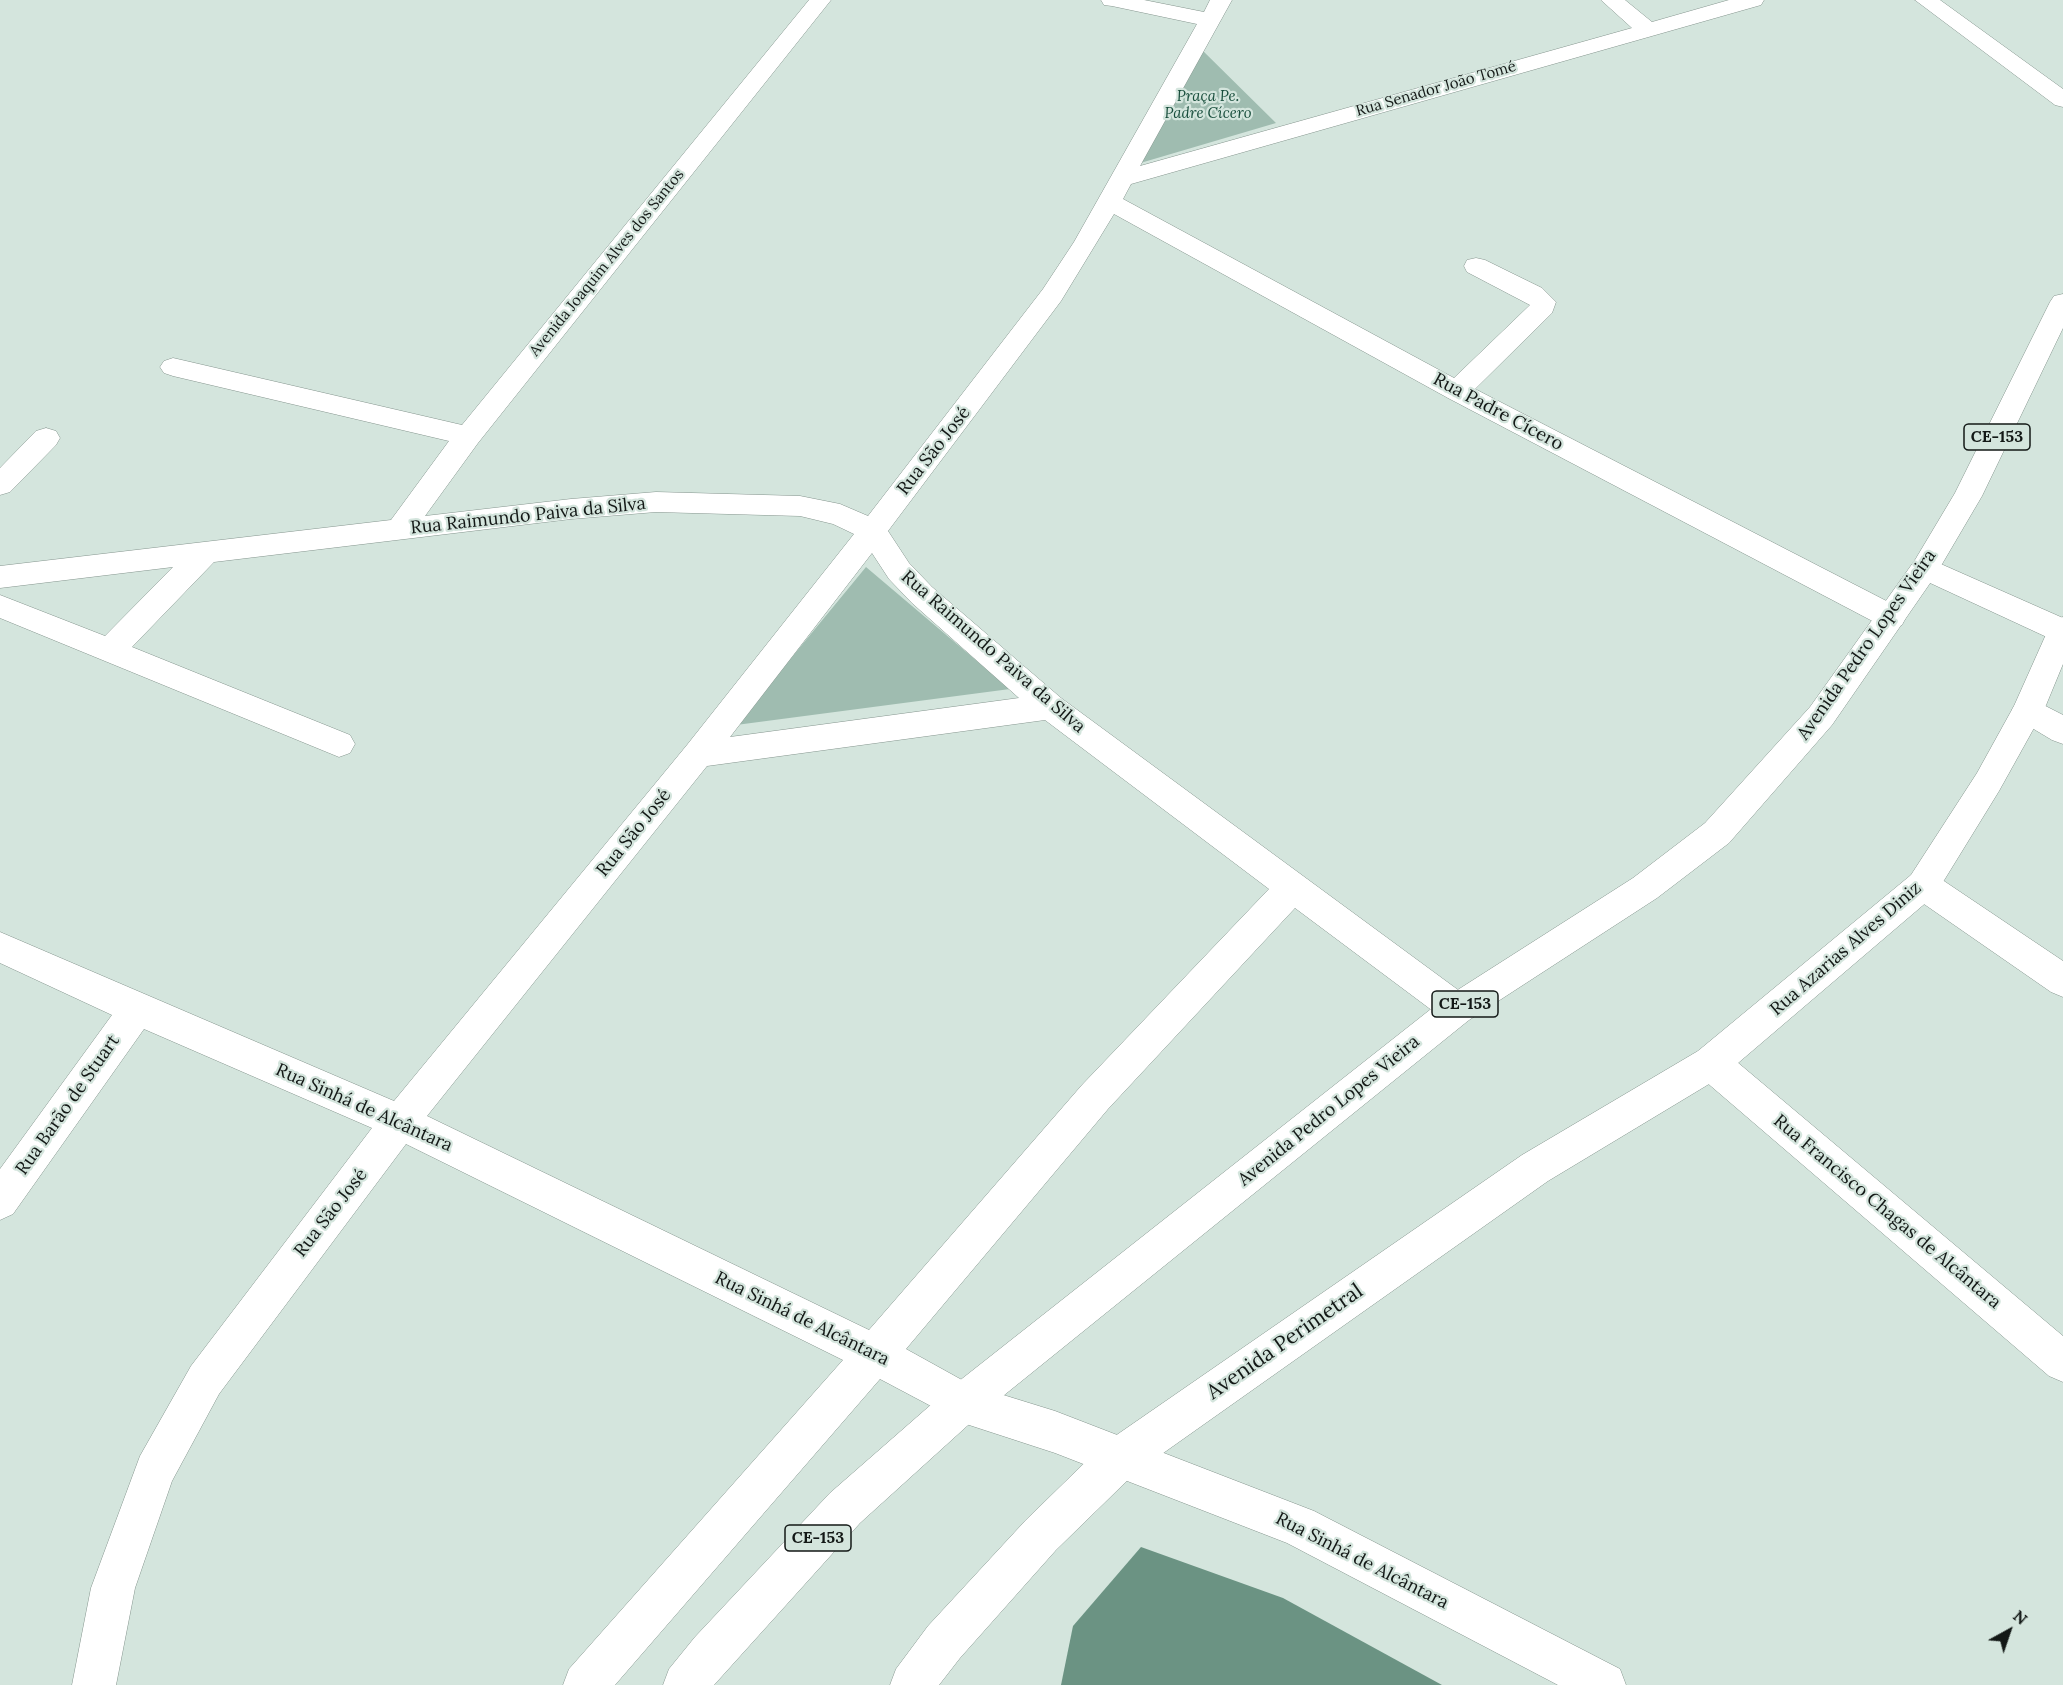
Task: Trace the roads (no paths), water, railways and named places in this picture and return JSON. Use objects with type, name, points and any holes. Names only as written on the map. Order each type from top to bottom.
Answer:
[{"type":"street","name":"Avenida Joaquim Alves dos Santos","points":[[399,530],[468,436],[820,0]]},
{"type":"street","points":[[1112,0],[1216,10]]},
{"type":"street","points":[[1612,0],[1647,29]]},
{"type":"street","name":"Rua Senador João Tomé","points":[[1114,190],[1647,29],[1753,0]]},
{"type":"street","points":[[1926,0],[2063,100]]},
{"type":"street","name":"Rua São José","points":[[94,1685],[113,1588],[155,1471],[206,1380],[400,1122],[698,754],[873,531],[1052,295],[1216,10]]},
{"type":"street","name":"Rua Padre Cícero","points":[[1114,190],[1457,391],[1891,617]]},
{"type":"street","points":[[1457,391],[1543,307],[1543,302],[1533,294],[1476,266]]},
{"type":"street","name":"Avenida Pedro Lopes Vieira","points":[[963,1403],[1457,1009],[1645,888],[1717,833],[1821,716],[1925,568],[1968,496],[2063,302]]},
{"type":"street","points":[[173,368],[468,436]]},
{"type":"street","points":[[0,485],[46,438]]},
{"type":"street","name":"Rua Raimundo Paiva da Silva","points":[[0,577],[571,509],[667,502],[744,503],[801,506],[840,515],[873,531],[899,571],[922,595],[1050,707],[1457,1009]]},
{"type":"street","points":[[109,651],[207,551]]},
{"type":"street","points":[[1925,568],[2062,630]]},
{"type":"street","points":[[0,606],[339,744]]},
{"type":"street","name":"Rua Azarias Alves Diniz","points":[[1712,1063],[1923,885],[1988,782],[2028,710],[2062,630]]},
{"type":"street","points":[[698,754],[1050,707]]},
{"type":"street","points":[[2028,710],[2063,731]]},
{"type":"street","points":[[1923,885],[2063,981]]},
{"type":"street","points":[[585,1685],[875,1354],[1095,1097],[1292,888]]},
{"type":"street","name":"Rua Sinhá de Alcântara","points":[[0,947],[137,1009],[400,1122],[875,1354],[963,1403],[1055,1432],[1299,1526],[1604,1685]]},
{"type":"street","name":"Rua Barão de Stuart","points":[[0,1201],[137,1009]]},
{"type":"street","name":"Rua Francisco Chagas de Alcântara","points":[[1712,1063],[2063,1362]]},
{"type":"street","name":"Avenida Perimetral","points":[[912,1685],[944,1642],[1041,1536],[1120,1458],[1535,1168],[1712,1063]]},
{"type":"street","name":"CE-153","points":[[685,1685],[711,1653],[845,1508],[963,1403]]},
{"type":"park label","name":"Praça Pe. Padre Cícero","points":[[1208,106]]}]
